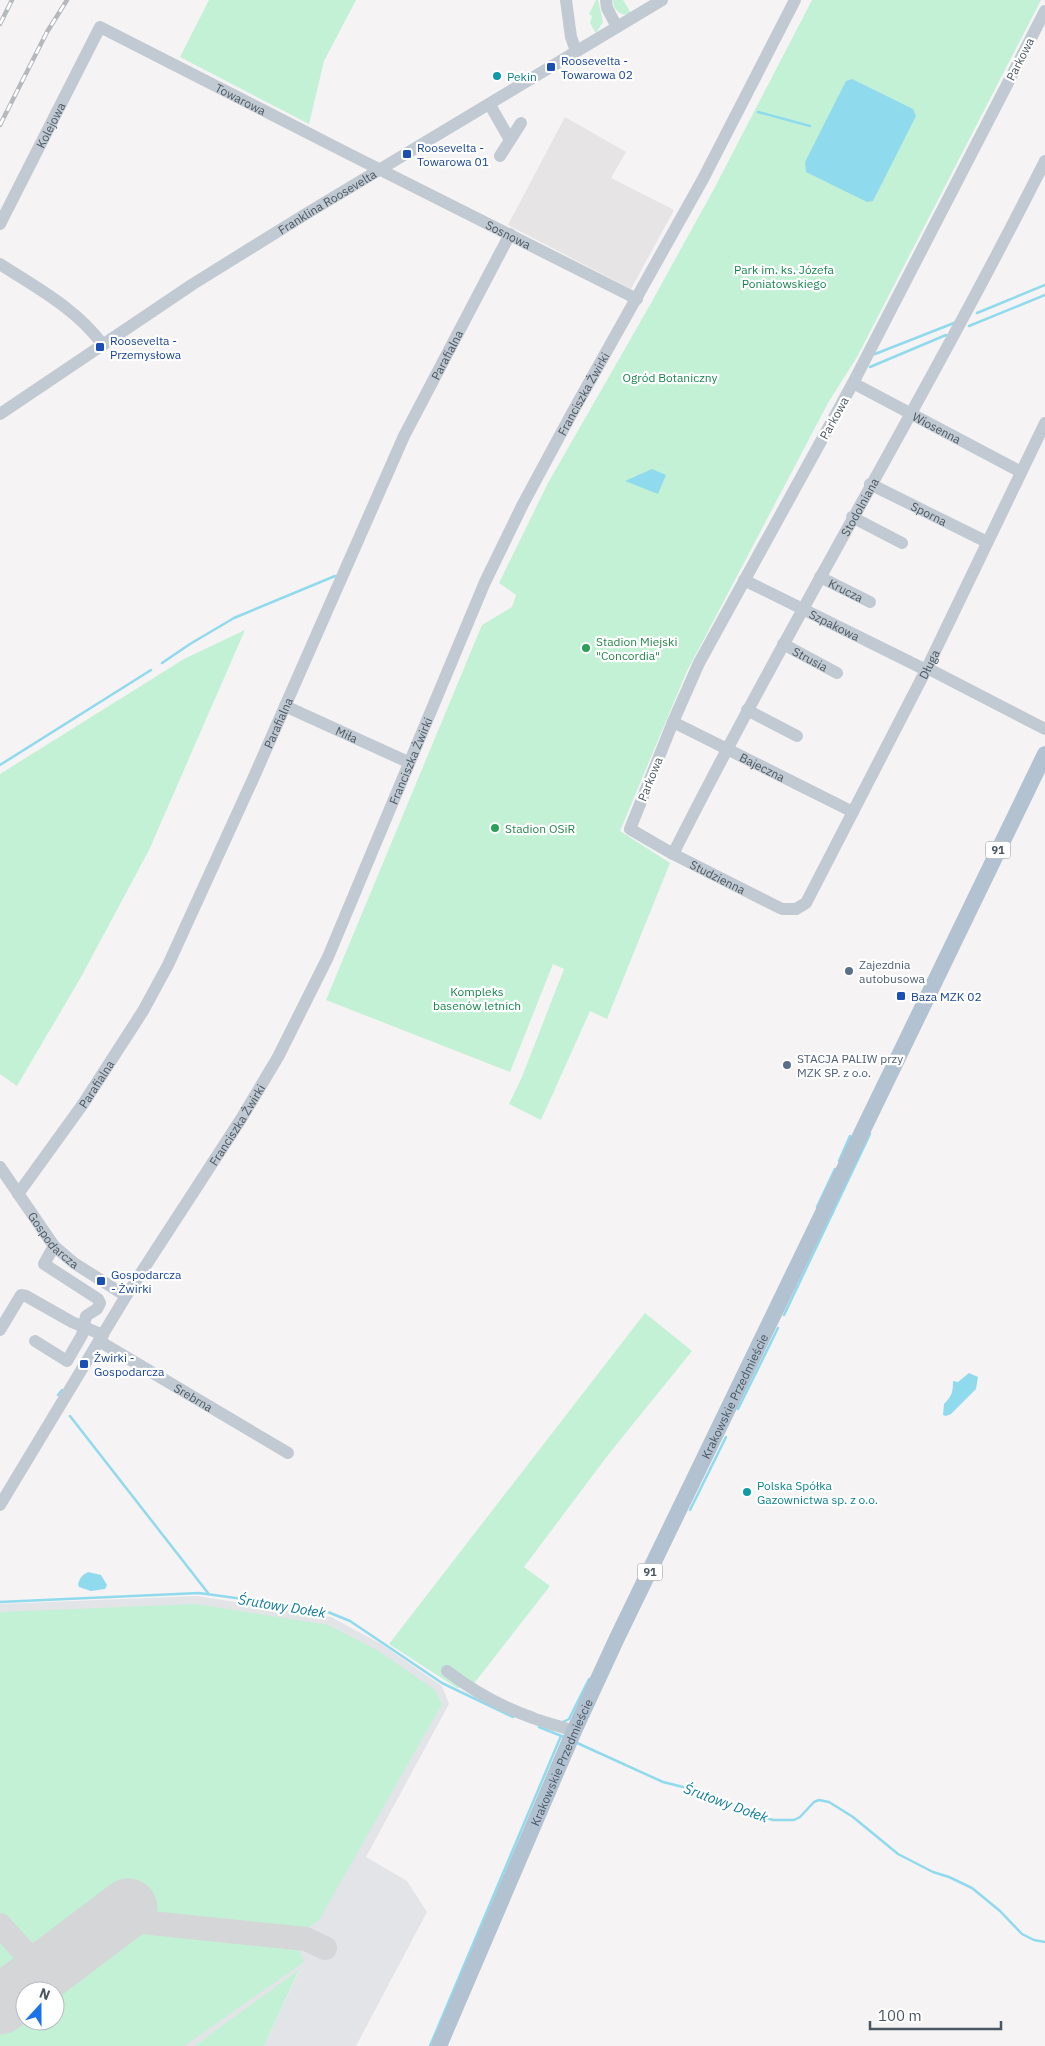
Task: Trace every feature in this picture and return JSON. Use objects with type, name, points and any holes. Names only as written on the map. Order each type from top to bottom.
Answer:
[{"type":"main road","name":"Krakowskie Przedmieście","points":[[439,2046],[574,1731],[1045,754]]},
{"type":"street","points":[[566,0],[572,41],[576,51]]},
{"type":"street","points":[[606,0],[606,8],[617,27]]},
{"type":"street","name":"Franklina Roosevelta","points":[[0,414],[193,284],[662,0]]},
{"type":"street","name":"Franciszka Żwirki","points":[[0,1505],[126,1296],[241,1119],[278,1057],[328,957],[408,762],[489,574],[523,504],[703,179],[795,0]]},
{"type":"street","name":"Parkowa","points":[[630,829],[699,663],[853,383],[1045,11]]},
{"type":"street","name":"Towarowa","points":[[100,26],[380,170]]},
{"type":"street","name":"Kolejowa","points":[[0,224],[100,26]]},
{"type":"street","points":[[490,105],[510,140]]},
{"type":"street","points":[[500,156],[521,123]]},
{"type":"street","name":"Stodolniana","points":[[673,854],[747,710],[870,484],[961,324],[1045,161]]},
{"type":"street","name":"Sosnowa","points":[[380,170],[637,299]]},
{"type":"street","name":"Parafialna","points":[[18,1194],[83,1104],[143,1011],[164,972],[191,917],[405,434],[510,234]]},
{"type":"street","points":[[0,264],[74,312],[91,329],[103,345]]},
{"type":"street","name":"Wiosenna","points":[[853,383],[1022,472]]},
{"type":"street","name":"Długa","points":[[806,903],[926,669],[1045,423]]},
{"type":"street","name":"Sporna","points":[[870,484],[988,542]]},
{"type":"street","points":[[852,517],[902,543]]},
{"type":"street","name":"Krucza","points":[[820,577],[870,602]]},
{"type":"street","name":"Szpakowa","points":[[744,580],[1045,729]]},
{"type":"street","name":"Strusia","points":[[783,644],[837,673]]},
{"type":"street","name":"Miła","points":[[284,706],[408,762]]},
{"type":"street","points":[[747,710],[797,736]]},
{"type":"street","name":"Bajeczna","points":[[673,722],[853,812]]},
{"type":"street","name":"Studzienna","points":[[630,829],[673,854],[782,909],[796,909],[806,903]]},
{"type":"street","name":"Gospodarcza","points":[[0,1167],[54,1246],[74,1263],[126,1296]]},
{"type":"street","points":[[35,1340],[67,1361],[81,1337],[86,1316],[98,1307],[100,1301],[44,1264],[54,1246]]},
{"type":"street","name":"Srebrna","points":[[0,1330],[21,1295],[26,1296],[72,1322],[83,1326],[288,1453]]},
{"type":"street","points":[[448,1671],[471,1689],[496,1702],[532,1718],[574,1731]]},
{"type":"shaded area","points":[[565,117],[626,152],[611,178],[674,210],[631,289],[508,225]]},
{"type":"shaded area","points":[[197,1596],[331,1617],[381,1644],[442,1686],[449,1704],[366,1857],[407,1881],[427,1912],[356,2046],[264,2046],[299,1971],[194,2046],[0,2046],[0,1604]]},
{"type":"green space","points":[[209,0],[356,0],[324,61],[309,124],[180,57]]},
{"type":"green space","points":[[596,0],[598,0],[603,22],[596,33],[590,23],[592,16],[589,14]]},
{"type":"green space","points":[[613,0],[623,0],[631,13],[626,15],[619,13],[614,7]]},
{"type":"green space","points":[[812,0],[1041,0],[857,357],[828,403],[687,671],[620,831],[670,863],[607,1019],[590,1011],[541,1120],[509,1104],[522,1077],[564,969],[553,964],[510,1072],[326,1000],[482,625],[512,607],[516,595],[499,583],[548,483],[715,187]]},
{"type":"green space","points":[[245,630],[149,850],[81,977],[17,1086],[0,1074],[0,774],[184,659]]},
{"type":"green space","points":[[645,1313],[692,1351],[608,1455],[524,1567],[550,1586],[472,1686],[457,1688],[389,1644]]},
{"type":"green space","points":[[196,1604],[328,1625],[377,1650],[435,1690],[442,1704],[319,1920],[305,1930],[147,1914],[124,1886],[43,1961],[14,1925],[0,1914],[0,1612]]},
{"type":"green space","points":[[132,1928],[297,1945],[304,1962],[184,2046],[0,2046],[0,2028],[15,2017],[15,2031],[65,2031],[65,1981],[62,1981]]},
{"type":"green space","points":[[0,1931],[22,1955],[27,1965],[23,1976],[0,1993]]},
{"type":"green space","points":[[299,1970],[264,2046],[194,2046]]},
{"type":"water","points":[[852,79],[913,109],[916,116],[873,201],[867,202],[806,172],[805,162],[846,81]]},
{"type":"water","points":[[652,469],[666,475],[658,494],[625,481]]},
{"type":"water","points":[[969,1373],[978,1377],[976,1389],[951,1414],[943,1415],[944,1404],[951,1394],[953,1381],[958,1382]]},
{"type":"water","points":[[88,1572],[101,1575],[107,1585],[105,1589],[91,1591],[79,1587],[80,1578]]},
{"type":"waterway","points":[[758,112],[810,126]]},
{"type":"waterway","points":[[977,313],[1045,285]]},
{"type":"waterway","points":[[969,326],[1045,295]]},
{"type":"waterway","points":[[875,354],[954,323]]},
{"type":"waterway","points":[[870,367],[946,335]]},
{"type":"waterway","points":[[162,663],[234,618],[335,576]]},
{"type":"waterway","points":[[0,765],[151,670]]},
{"type":"waterway","points":[[784,1315],[870,1134]]},
{"type":"waterway","points":[[839,1161],[850,1136]]},
{"type":"waterway","points":[[817,1207],[835,1169]]},
{"type":"waterway","points":[[738,1409],[778,1328]]},
{"type":"waterway","points":[[58,1395],[62,1390]]},
{"type":"waterway","points":[[70,1416],[208,1593]]},
{"type":"waterway","points":[[690,1510],[726,1437]]},
{"type":"waterway","name":"Śrutowy Dołek","points":[[0,1602],[199,1593],[323,1610],[350,1621],[442,1683],[513,1717]]},
{"type":"waterway","points":[[563,1722],[569,1719],[589,1679]]},
{"type":"waterway","name":"Śrutowy Dołek","points":[[539,1727],[564,1737]]},
{"type":"waterway","points":[[430,2046],[561,1736]]},
{"type":"waterway","name":"Śrutowy Dołek","points":[[575,1742],[663,1782],[711,1794],[751,1813],[773,1820],[794,1820],[800,1817],[814,1802],[819,1800],[829,1802],[853,1817],[898,1854],[933,1872],[972,1888],[1000,1911],[1022,1934],[1034,1940],[1045,1942]]},
{"type":"taxiway","points":[[113,1919],[306,1939],[325,1948]]},
{"type":"taxiway","points":[[0,1925],[37,1966],[38,1976]]},
{"type":"runway","points":[[0,2005],[128,1908]]},
{"type":"railway","points":[[0,24],[12,0]]},
{"type":"railway","points":[[0,125],[47,32],[67,0]]},
{"type":"place","name":"Roosevelta - Towarowa 02","points":[[551,67]]},
{"type":"place","name":"Pekin","points":[[497,76]]},
{"type":"place","name":"Roosevelta - Towarowa 01","points":[[407,154]]},
{"type":"place","name":"Roosevelta - Przemysłowa","points":[[100,347]]},
{"type":"place","name":"Stadion Miejski \"Concordia\"","points":[[586,648]]},
{"type":"place","name":"Stadion OSiR","points":[[495,828]]},
{"type":"place","name":"Zajezdnia autobusowa","points":[[849,971]]},
{"type":"place","name":"Baza MZK 02","points":[[901,996]]},
{"type":"place","name":"STACJA PALIW przy MZK SP. z o.o.","points":[[787,1065]]},
{"type":"place","name":"Gospodarcza - Żwirki","points":[[101,1281]]},
{"type":"place","name":"Żwirki - Gospodarcza","points":[[84,1364]]},
{"type":"place","name":"Polska Spółka Gazownictwa sp. z o.o.","points":[[747,1492]]},
{"type":"park label","name":"Park im. ks. Józefa Poniatowskiego","points":[[784,276]]},
{"type":"park label","name":"Ogród Botaniczny","points":[[670,377]]},
{"type":"park label","name":"Kompleks basenów letnich","points":[[477,998]]}]
